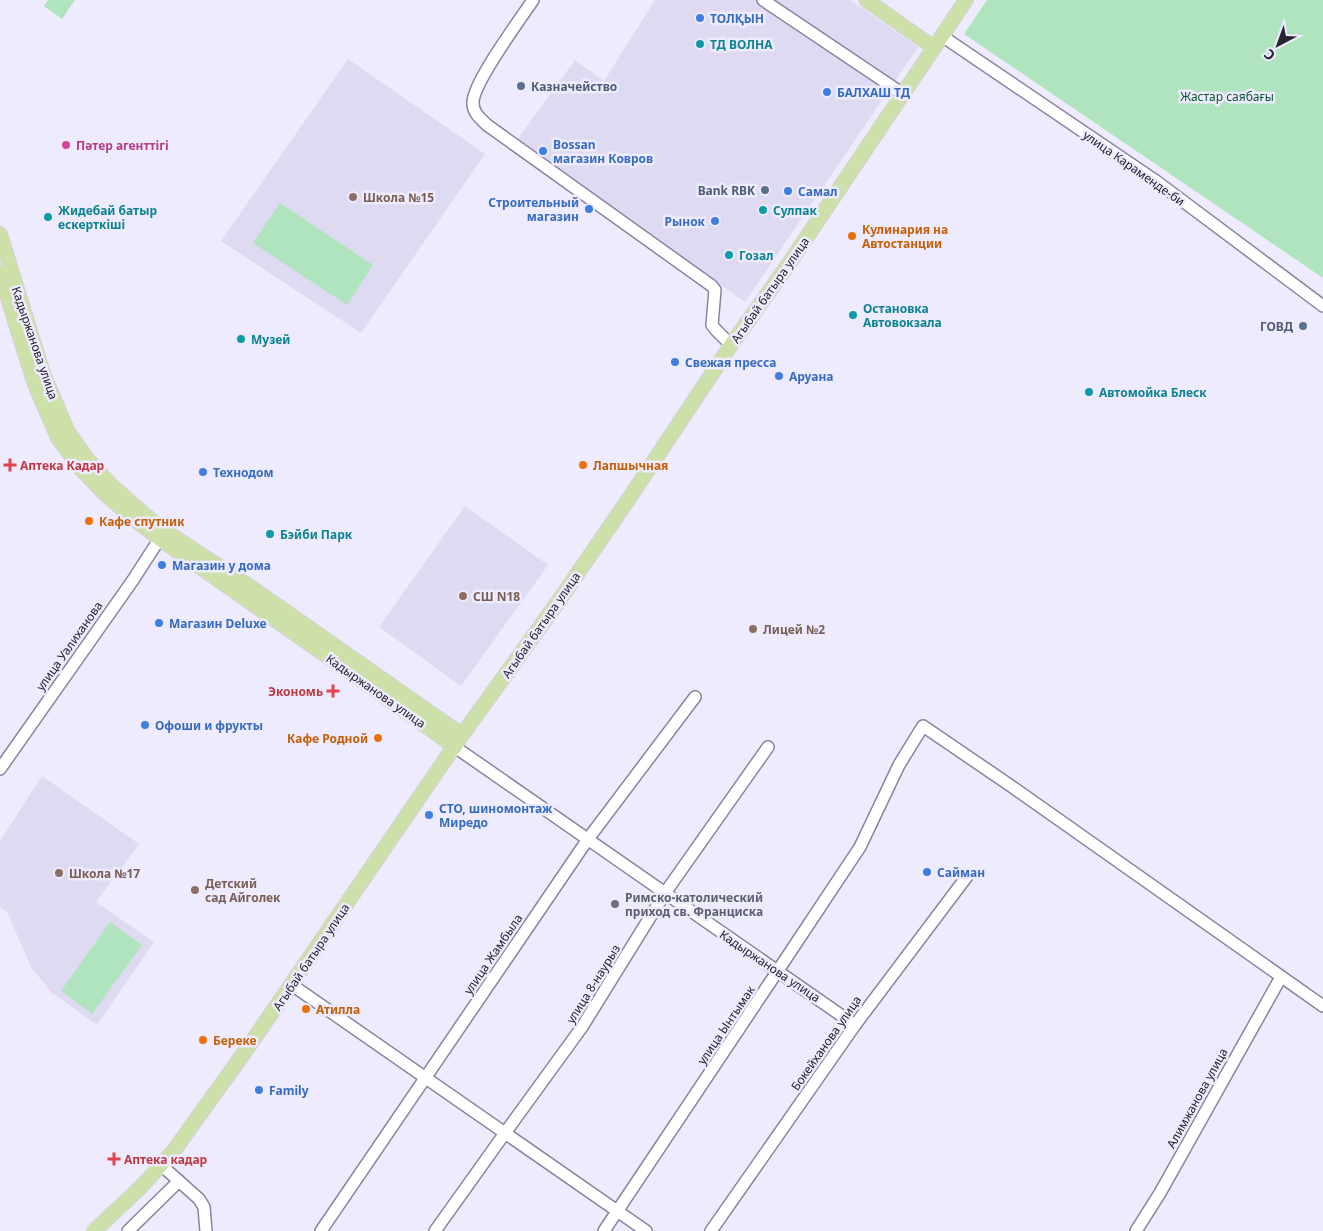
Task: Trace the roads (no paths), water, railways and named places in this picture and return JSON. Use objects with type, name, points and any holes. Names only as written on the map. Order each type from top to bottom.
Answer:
[{"type":"main road","points":[[866,0],[934,47]]},
{"type":"main road","name":"Агыбай батыра улица","points":[[94,1231],[142,1186],[191,1128],[292,985],[459,741],[574,580],[966,0]]},
{"type":"main road","name":"Кадыржанова улица","points":[[0,234],[44,376],[68,432],[88,460],[112,486],[145,515],[162,535]]},
{"type":"main road","name":"Кадыржанова улица","points":[[0,273],[34,382],[58,438],[80,468],[105,494],[139,523],[162,535],[405,710],[459,741]]},
{"type":"street","points":[[534,0],[479,83],[473,96],[474,110],[487,125],[712,286],[714,290],[712,325],[732,345]]},
{"type":"street","points":[[764,0],[903,94]]},
{"type":"street","name":"улица Караменде-би","points":[[942,36],[1156,181],[1323,306]]},
{"type":"street","name":"улица Уалиханова","points":[[0,768],[133,580],[162,535]]},
{"type":"street","name":"улица Жамбыла","points":[[322,1231],[588,839],[695,697]]},
{"type":"street","name":"улица Ынтымак","points":[[604,1231],[860,847],[899,765],[923,726],[1281,977]]},
{"type":"street","name":"Кадыржанова улица","points":[[459,741],[588,839],[855,1025]]},
{"type":"street","name":"улица 8-наурыз","points":[[436,1231],[582,1027],[665,893],[768,747]]},
{"type":"street","name":"Бокейханова улица","points":[[711,1231],[855,1025],[968,875]]},
{"type":"street","points":[[1281,977],[1323,1006]]},
{"type":"street","name":"Алимжанова улица","points":[[1136,1231],[1281,977]]},
{"type":"street","points":[[292,985],[646,1231]]},
{"type":"street","points":[[160,1165],[199,1199],[204,1207],[206,1231]]},
{"type":"street","points":[[128,1231],[179,1181]]},
{"type":"place","name":"ТОЛҚЫН","points":[[700,18]]},
{"type":"place","name":"ТД ВОЛНА","points":[[700,44]]},
{"type":"place","name":"Казначейство","points":[[521,86]]},
{"type":"place","name":"БАЛХАШ ТД","points":[[827,92]]},
{"type":"place","name":"Пәтер агенттігі","points":[[66,145]]},
{"type":"place","name":"Bossan магазин Ковров","points":[[543,151]]},
{"type":"place","name":"Bank RBK","points":[[765,190]]},
{"type":"place","name":"Самал","points":[[788,191]]},
{"type":"place","name":"Школа №15","points":[[353,197]]},
{"type":"place","name":"Строительный магазин","points":[[589,209]]},
{"type":"place","name":"Сулпак","points":[[763,210]]},
{"type":"place","name":"Жидебай батыр ескерткіші","points":[[48,217]]},
{"type":"place","name":"Рынок","points":[[715,221]]},
{"type":"place","name":"Кулинария на Автостанции","points":[[852,236]]},
{"type":"place","name":"Гозал","points":[[729,255]]},
{"type":"place","name":"Остановка Автовокзала","points":[[853,315]]},
{"type":"place","name":"ГОВД","points":[[1303,326]]},
{"type":"place","name":"Музей","points":[[241,339]]},
{"type":"place","name":"Свежая пресса","points":[[675,362]]},
{"type":"place","name":"Аруана","points":[[779,376]]},
{"type":"place","name":"Автомойка Блеск","points":[[1089,392]]},
{"type":"place","name":"Аптека Кадар","points":[[10,465]]},
{"type":"place","name":"Лапшычная","points":[[583,465]]},
{"type":"place","name":"Технодом","points":[[203,472]]},
{"type":"place","name":"Кафе спутник","points":[[89,521]]},
{"type":"place","name":"Бэйби Парк","points":[[270,534]]},
{"type":"place","name":"Магазин у дома","points":[[162,565]]},
{"type":"place","name":"СШ N18","points":[[463,596]]},
{"type":"place","name":"Магазин Deluxe","points":[[159,623]]},
{"type":"place","name":"Лицей №2","points":[[753,629]]},
{"type":"place","name":"Экономь","points":[[333,691]]},
{"type":"place","name":"Офоши и фрукты","points":[[145,725]]},
{"type":"place","name":"Кафе Родной","points":[[378,738]]},
{"type":"place","name":"СТО, шиномонтаж Миредо","points":[[429,815]]},
{"type":"place","name":"Сайман","points":[[927,872]]},
{"type":"place","name":"Школа №17","points":[[59,873]]},
{"type":"place","name":"Детский сад Айголек","points":[[195,890]]},
{"type":"place","name":"Римско-католический приход св. Франциска","points":[[615,904]]},
{"type":"place","name":"Атилла","points":[[306,1009]]},
{"type":"place","name":"Береке","points":[[203,1040]]},
{"type":"place","name":"Family","points":[[259,1090]]},
{"type":"place","name":"Аптека кадар","points":[[114,1159]]},
{"type":"park label","name":"Жастар саябағы","points":[[1227,96]]}]
